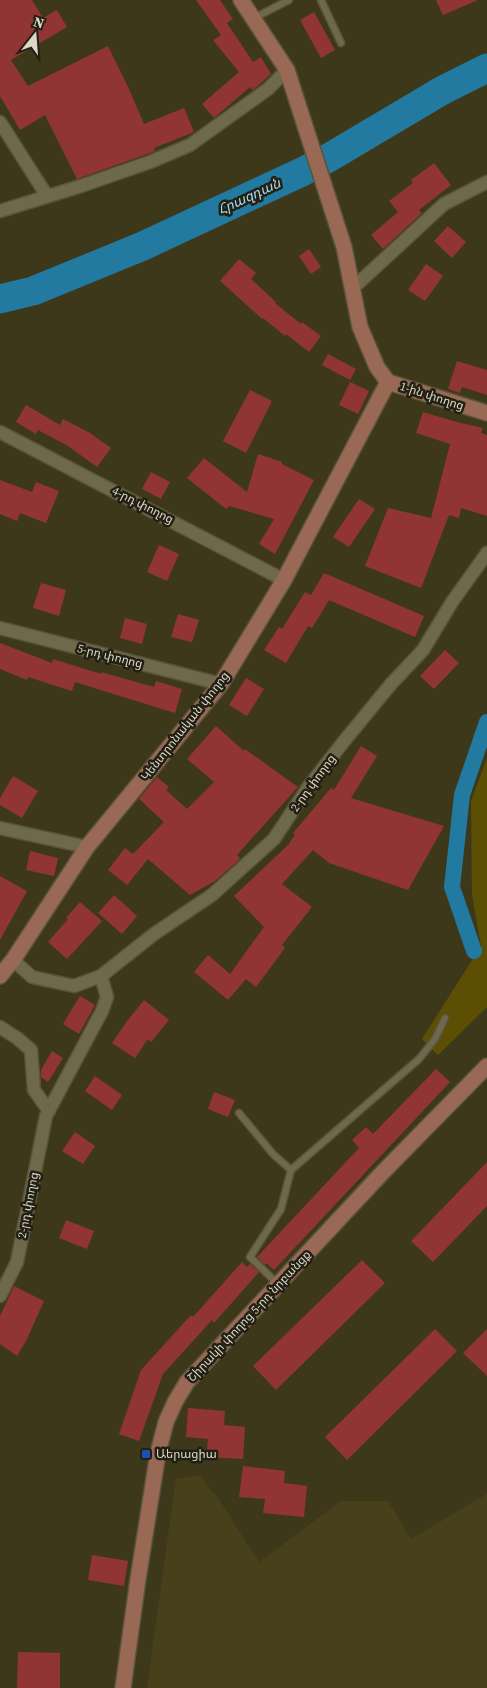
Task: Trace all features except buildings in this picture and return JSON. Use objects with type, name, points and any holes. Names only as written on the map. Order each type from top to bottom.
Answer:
[{"type":"main road","name":"1-ին փողոց","points":[[241,0],[289,76],[344,248],[360,327],[377,367],[388,382],[487,413]]},
{"type":"main road","name":"Կենտրոնական փողոց","points":[[0,976],[13,960],[87,847],[221,684],[284,580],[388,382]]},
{"type":"main road","name":"Շիրակի փողոց 5-րդ նրբանցք","points":[[123,1688],[156,1469],[166,1422],[175,1402],[187,1382],[278,1284],[383,1172],[487,1066]]},
{"type":"street","points":[[0,211],[150,162],[190,145],[289,76]]},
{"type":"street","points":[[0,122],[47,196]]},
{"type":"street","points":[[353,288],[444,204],[487,182]]},
{"type":"street","name":"4-րդ փողոց","points":[[0,432],[284,580]]},
{"type":"street","name":"2-րդ փողոց","points":[[13,960],[32,977],[74,986],[101,976],[154,934],[212,895],[274,839],[309,786],[345,740],[391,684],[423,650],[452,602],[487,553]]},
{"type":"street","name":"5-րդ փողոց","points":[[0,628],[221,684]]},
{"type":"street","points":[[0,828],[87,847]]},
{"type":"street","name":"2-րդ փողոց","points":[[0,1296],[17,1262],[46,1116],[102,1011],[107,997],[101,976]]},
{"type":"street","points":[[0,1027],[31,1050],[34,1090],[49,1111]]},
{"type":"lane","points":[[253,18],[289,0]]},
{"type":"lane","points":[[321,0],[340,43]]},
{"type":"lane","points":[[278,1284],[250,1257],[281,1209],[290,1170],[419,1059],[435,1039],[445,1018]]},
{"type":"lane","points":[[240,1113],[273,1154],[290,1170]]},
{"type":"shaded area","points":[[487,758],[487,1007],[438,1055],[422,1039],[481,946],[472,895],[471,801]]},
{"type":"shaded area","points":[[199,1475],[218,1498],[259,1562],[341,1501],[388,1501],[411,1539],[487,1494],[487,1688],[147,1688],[176,1479]]},
{"type":"waterway","name":"Հրազդան","points":[[0,299],[33,291],[143,246],[304,171],[443,90],[487,68]]},
{"type":"waterway","points":[[474,951],[452,887],[462,795],[487,722]]},
{"type":"place","name":"Աերացիա","points":[[146,1454]]}]
